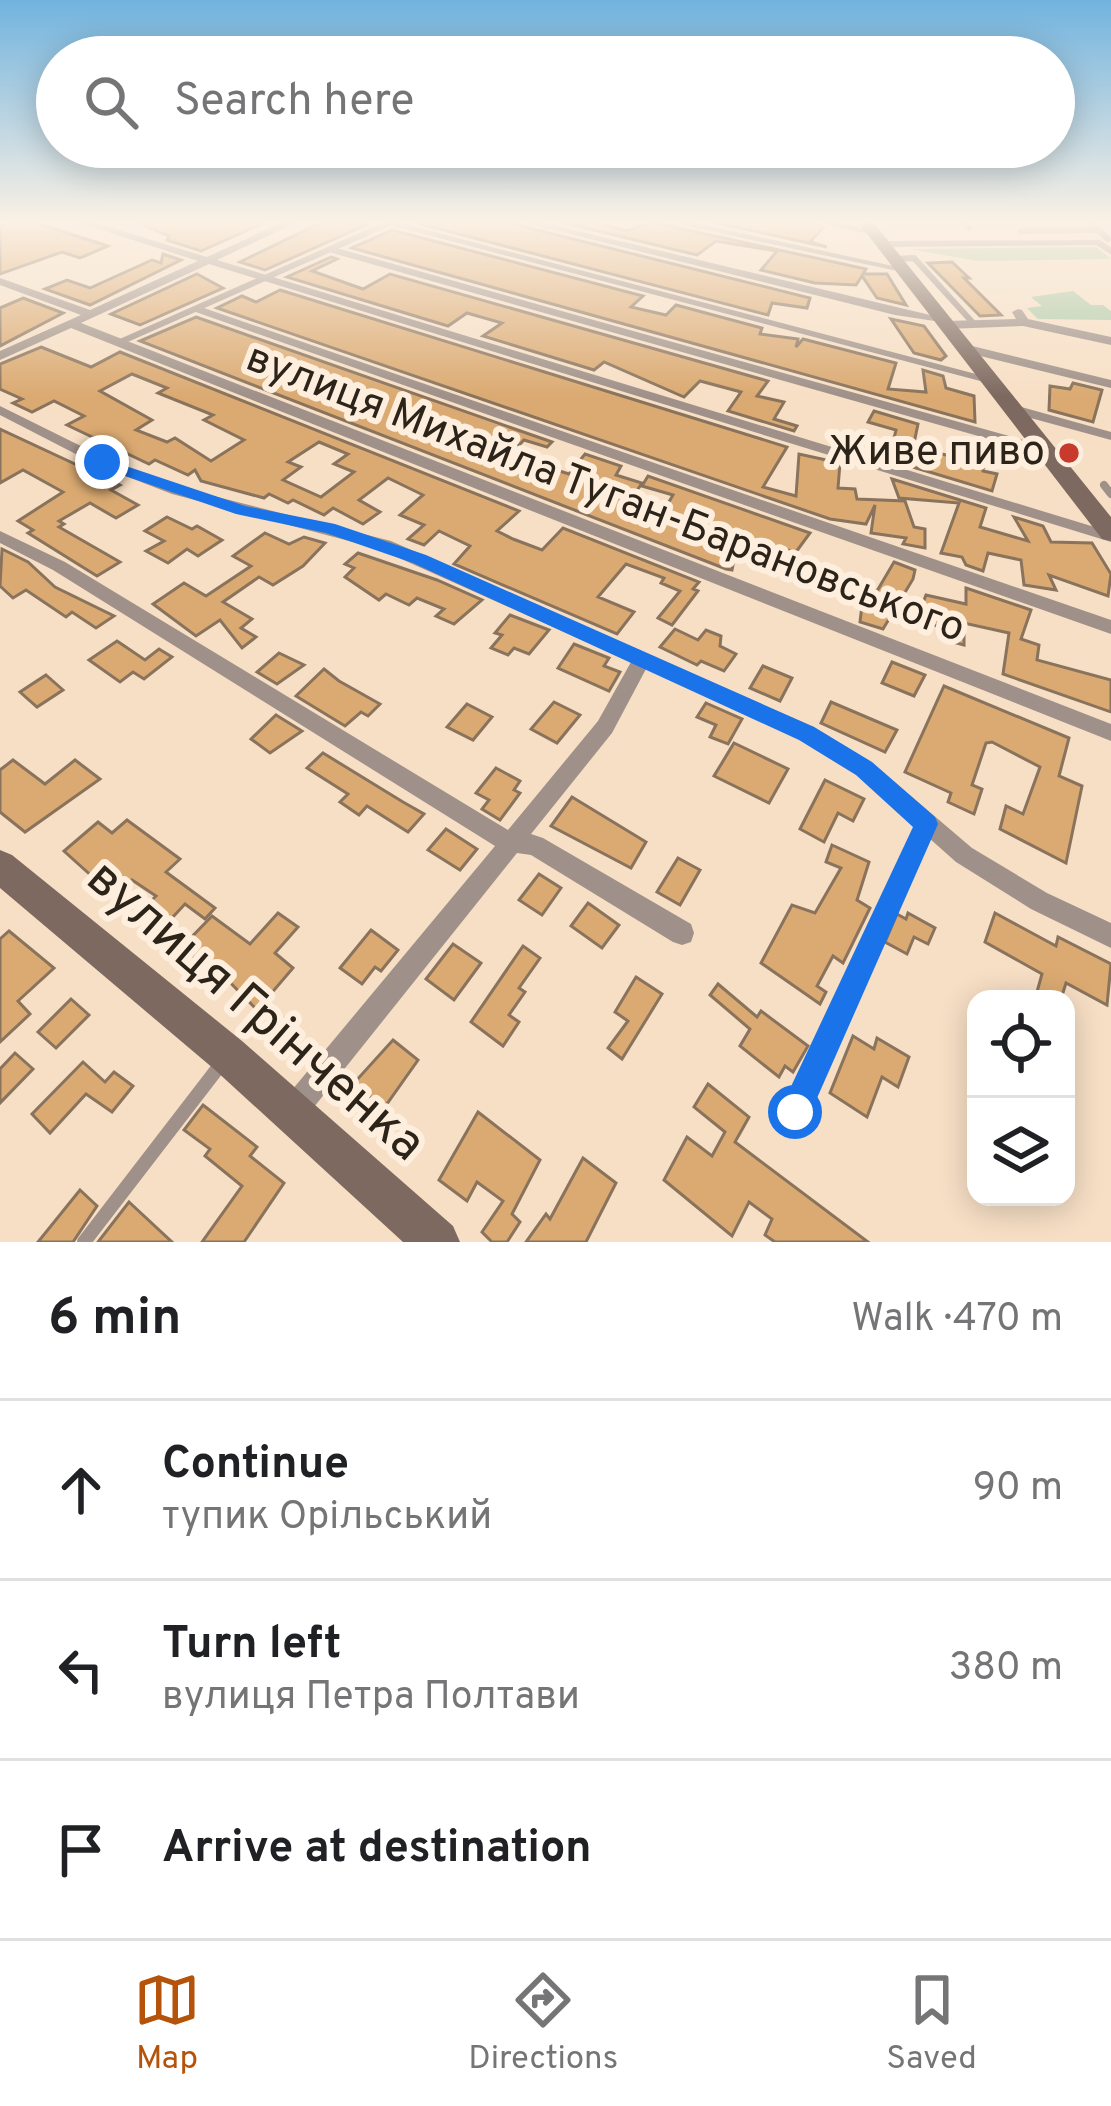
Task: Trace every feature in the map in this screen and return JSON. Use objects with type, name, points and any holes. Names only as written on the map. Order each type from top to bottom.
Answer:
[{"type":"main road","points":[[911,280],[1111,535]]},
{"type":"main road","name":"вулиця Грінченка","points":[[0,866],[228,1055],[437,1242]]},
{"type":"street","points":[[0,356],[165,280]]},
{"type":"street","points":[[272,280],[1111,535]]},
{"type":"street","points":[[439,280],[1047,451]]},
{"type":"street","points":[[606,280],[989,379]]},
{"type":"street","points":[[764,280],[944,322],[974,324],[1021,317],[1111,341]]},
{"type":"street","points":[[0,281],[92,315]]},
{"type":"street","points":[[197,308],[1111,627]]},
{"type":"street","name":"вулиця Михайла Туган-Барановського","points":[[72,324],[1111,733]]},
{"type":"street","points":[[964,348],[1111,384]]},
{"type":"street","points":[[1014,409],[1111,440]]},
{"type":"street","points":[[0,410],[102,462],[178,491],[385,545],[807,733],[864,769],[964,855],[1020,890],[1111,936]]},
{"type":"street","points":[[0,536],[59,566],[507,841],[535,844],[682,933]]},
{"type":"street","points":[[292,1112],[604,727],[640,662]]},
{"type":"lane","points":[[118,344],[267,280]]},
{"type":"lane","points":[[933,280],[974,324]]},
{"type":"lane","points":[[795,1112],[926,824]]},
{"type":"lane","points":[[84,1242],[228,1055]]},
{"type":"green space","points":[[1073,291],[1091,305],[1111,311],[1111,320],[1038,319],[1027,308],[1042,306],[1031,297]]},
{"type":"building","points":[[67,280],[90,288],[108,280],[141,280],[90,305],[45,289]]},
{"type":"building","points":[[184,280],[208,280],[223,288],[140,325],[111,314]]},
{"type":"building","points":[[297,280],[337,280],[363,289],[379,280],[411,280],[768,381],[757,396],[784,402],[774,419],[797,426],[794,431],[728,411],[741,392],[700,381],[684,397],[604,362],[594,370],[483,336],[502,323],[467,313],[448,326]]},
{"type":"building","points":[[466,280],[582,280],[643,296],[631,307],[666,315],[676,305],[762,328],[760,334],[798,339],[796,347],[803,339],[896,363],[888,389],[926,392],[923,370],[943,376],[946,388],[974,396],[975,422]]},
{"type":"building","points":[[634,280],[738,280],[810,298],[807,308],[772,303],[768,315]]},
{"type":"building","points":[[802,280],[859,280],[856,285]]},
{"type":"building","points":[[865,280],[891,280],[906,305],[877,298]]},
{"type":"building","points":[[945,280],[966,280],[1001,315],[980,316]]},
{"type":"building","points":[[280,290],[787,447],[763,487],[796,496],[799,454],[840,463],[838,488],[855,489],[857,499],[905,501],[914,527],[925,529],[925,548],[903,544],[906,538],[871,533],[875,505],[866,524],[830,519],[217,308],[242,296],[256,302]]},
{"type":"building","points":[[23,298],[63,313],[0,346],[0,308]]},
{"type":"building","points":[[196,317],[552,442],[547,447],[524,440],[498,467],[541,481],[553,469],[569,474],[585,454],[621,466],[616,475],[642,483],[622,513],[656,524],[673,495],[642,486],[648,476],[810,533],[796,552],[746,540],[735,555],[732,570],[726,569],[140,341]]},
{"type":"building","points":[[891,319],[924,326],[946,356],[941,360],[914,353]]},
{"type":"building","points":[[41,347],[91,367],[120,352],[519,511],[497,531],[513,539],[542,550],[563,528],[699,582],[693,589],[698,591],[672,625],[658,618],[680,591],[661,583],[664,578],[626,564],[598,597],[634,612],[617,634],[454,564],[470,546],[439,531],[424,545],[408,539],[424,525],[400,515],[423,495],[388,478],[359,500],[380,512],[363,524],[333,508],[324,515],[293,500],[288,503],[269,494],[264,498],[201,481],[195,470],[188,475],[155,460],[149,464],[67,425],[84,416],[54,401],[32,412],[13,403],[22,399],[0,389],[0,364]],"holes":[[[132,374],[167,388],[158,393],[213,415],[204,420],[244,440],[211,461],[175,438],[167,442],[136,430],[152,420],[100,391]],[[319,442],[348,454],[334,464],[354,472],[321,497],[283,480],[301,467],[288,462]]]},
{"type":"building","points":[[1073,383],[1102,390],[1093,422],[1049,410],[1050,386],[1070,389]]},
{"type":"building","points":[[874,411],[918,424],[913,448],[951,456],[949,446],[985,450],[983,471],[997,474],[992,491],[893,461],[904,440],[894,438],[896,430],[868,422]]},
{"type":"building","points":[[0,429],[120,485],[111,490],[138,505],[116,518],[90,503],[59,521],[64,524],[59,527],[120,562],[97,576],[28,533],[33,530],[18,521],[63,492],[23,470],[0,483]]},
{"type":"building","points":[[892,479],[986,508],[980,527],[1028,541],[1014,517],[1043,526],[1051,542],[1092,543],[1111,574],[1108,596],[1049,575],[1056,590],[1024,585],[1021,560],[988,553],[983,571],[966,565],[962,557],[941,553],[959,503],[899,498]]},
{"type":"building","points":[[167,517],[222,540],[198,556],[187,549],[168,563],[146,551],[164,541],[145,531]]},
{"type":"building","points":[[265,533],[289,544],[304,537],[325,543],[303,566],[273,585],[259,577],[223,602],[252,619],[241,628],[256,637],[242,648],[220,620],[196,636],[153,604],[184,583],[206,596],[251,566],[233,556]]},
{"type":"building","points":[[2,549],[28,562],[55,587],[114,616],[96,628],[72,612],[66,617],[26,590],[13,598],[0,586]]},
{"type":"building","points":[[358,553],[482,600],[454,624],[436,616],[444,609],[417,598],[409,605],[386,594],[379,600],[345,577],[354,568],[345,564]]},
{"type":"building","points":[[894,562],[915,570],[913,579],[883,629],[860,622],[864,588],[877,591]]},
{"type":"building","points":[[966,588],[1031,610],[1021,639],[1039,645],[1037,660],[1111,680],[1111,712],[1003,674],[1009,633],[964,623],[964,645],[946,640],[946,628],[916,621],[926,595],[966,604]]},
{"type":"building","points":[[510,615],[549,630],[529,654],[514,648],[508,655],[491,648],[502,635],[495,633]]},
{"type":"building","points":[[675,629],[698,640],[706,630],[721,636],[720,646],[736,654],[724,671],[701,661],[697,665],[660,647]]},
{"type":"building","points":[[117,641],[145,660],[159,649],[172,657],[144,679],[133,672],[120,682],[89,660]]},
{"type":"building","points":[[574,644],[609,658],[604,666],[620,672],[609,691],[558,668]]},
{"type":"building","points":[[279,653],[304,665],[277,684],[257,672]]},
{"type":"building","points":[[892,662],[925,675],[914,696],[882,683]]},
{"type":"building","points":[[763,666],[792,678],[780,701],[750,688]]},
{"type":"building","points":[[324,669],[380,704],[368,716],[361,712],[345,726],[296,696]]},
{"type":"building","points":[[46,675],[63,690],[37,707],[20,692]]},
{"type":"building","points":[[944,686],[1069,738],[1059,776],[1082,786],[1066,863],[1000,829],[1006,806],[1023,814],[1040,767],[986,743],[972,785],[982,789],[974,814],[948,802],[951,793],[905,772]]},
{"type":"building","points":[[554,702],[580,715],[557,743],[531,729]]},
{"type":"building","points":[[831,702],[897,730],[885,752],[821,723]]},
{"type":"building","points":[[706,703],[742,719],[728,744],[710,737],[716,725],[697,717]]},
{"type":"building","points":[[467,704],[492,717],[473,740],[447,727]]},
{"type":"building","points":[[276,715],[302,731],[270,753],[251,739]]},
{"type":"building","points":[[734,743],[788,769],[769,803],[714,776]]},
{"type":"building","points":[[323,753],[424,814],[408,832],[367,806],[359,815],[340,802],[348,794],[307,768]]},
{"type":"building","points":[[13,760],[45,784],[75,760],[100,779],[25,832],[0,812],[0,770]]},
{"type":"building","points":[[496,768],[520,781],[514,790],[520,793],[500,820],[482,809],[489,800],[476,793]]},
{"type":"building","points":[[825,780],[864,799],[853,821],[838,813],[824,842],[800,829]]},
{"type":"building","points":[[572,797],[646,842],[631,868],[551,826]]},
{"type":"building","points":[[127,820],[180,859],[166,872],[215,908],[205,919],[185,904],[157,934],[135,917],[156,896],[132,880],[115,897],[64,851],[98,822],[112,833]]},
{"type":"building","points":[[446,829],[477,849],[460,870],[428,850]]},
{"type":"building","points":[[832,845],[869,862],[857,900],[870,908],[843,963],[833,956],[817,986],[826,992],[820,1004],[761,963],[792,905],[815,913],[841,868],[826,862]]},
{"type":"building","points":[[678,858],[700,870],[680,905],[657,892]]},
{"type":"building","points":[[539,874],[561,888],[542,915],[519,900]]},
{"type":"building","points":[[588,903],[619,925],[602,948],[571,926]]},
{"type":"building","points":[[278,913],[298,927],[275,953],[293,968],[257,1010],[206,958],[201,963],[182,947],[212,916],[250,944]]},
{"type":"building","points":[[908,913],[935,928],[928,944],[914,937],[907,954],[885,942],[897,914],[906,919]]},
{"type":"building","points":[[995,913],[1056,946],[1058,937],[1111,964],[1107,1005],[1066,983],[1064,990],[1038,990],[1042,974],[985,942]]},
{"type":"building","points":[[371,930],[398,950],[362,984],[340,968]]},
{"type":"building","points":[[9,931],[54,968],[18,1001],[30,1014],[0,1042],[0,939]]},
{"type":"building","points":[[453,944],[481,963],[454,1000],[426,979]]},
{"type":"building","points":[[523,946],[540,958],[519,988],[525,992],[509,1015],[519,1022],[503,1046],[471,1022]]},
{"type":"building","points":[[636,977],[662,994],[622,1059],[608,1048],[628,1021],[615,1012]]},
{"type":"building","points":[[718,984],[757,1017],[761,1011],[808,1046],[793,1072],[785,1066],[779,1077],[740,1046],[750,1029],[710,995]]},
{"type":"building","points":[[71,999],[89,1015],[56,1048],[38,1032]]},
{"type":"building","points":[[853,1036],[874,1049],[877,1038],[909,1057],[898,1087],[882,1077],[867,1117],[830,1093]]},
{"type":"building","points":[[393,1040],[418,1060],[384,1108],[354,1083]]},
{"type":"building","points":[[15,1053],[33,1069],[0,1103],[0,1069]]},
{"type":"building","points":[[83,1062],[105,1082],[114,1072],[133,1086],[112,1112],[86,1094],[50,1133],[32,1114]]},
{"type":"building","points":[[708,1084],[749,1117],[735,1142],[868,1242],[775,1242],[765,1235],[772,1219],[749,1202],[732,1236],[664,1180],[687,1137],[712,1156],[725,1132],[694,1107]]},
{"type":"building","points":[[203,1105],[257,1147],[250,1156],[284,1183],[244,1242],[202,1242],[242,1186],[205,1156],[210,1149],[184,1130]]},
{"type":"building","points":[[478,1112],[540,1160],[512,1214],[520,1222],[507,1242],[492,1242],[482,1232],[503,1201],[477,1182],[467,1201],[439,1180]]},
{"type":"building","points":[[583,1158],[616,1183],[586,1242],[526,1242],[546,1214],[550,1219]]},
{"type":"building","points":[[80,1190],[97,1206],[73,1242],[38,1242]]},
{"type":"building","points":[[129,1202],[172,1242],[98,1242]]},
{"type":"place","name":"Живе пиво","points":[[1069,453]]},
{"type":"route","points":[[102,462],[242,511],[329,528],[419,559],[807,733],[864,769],[926,824],[795,1112]]}]
